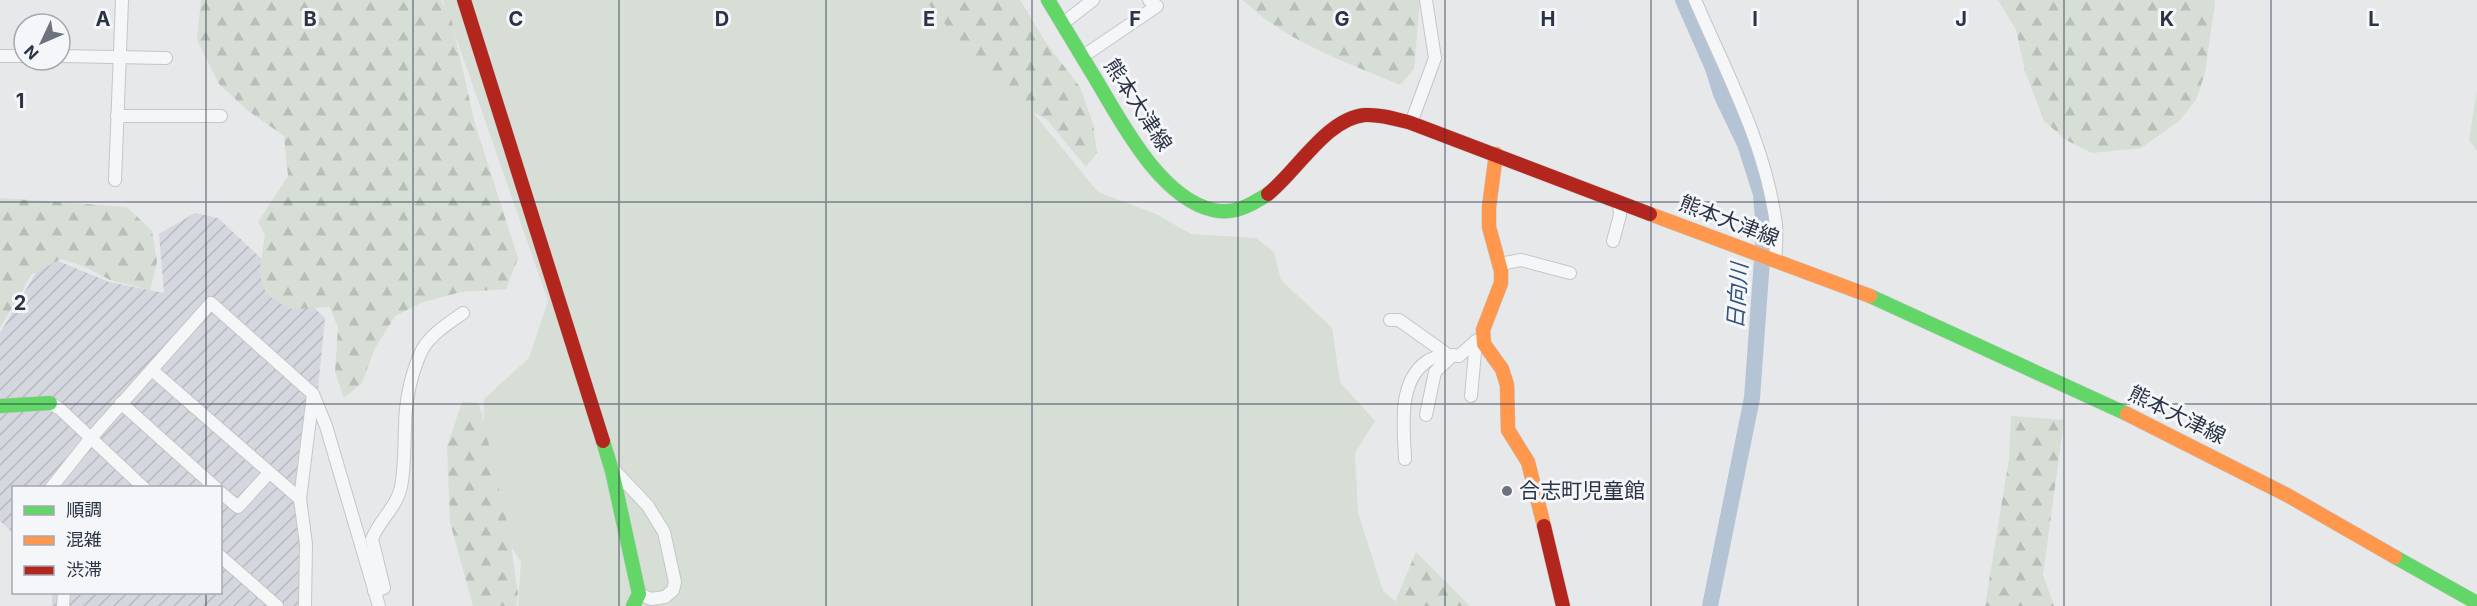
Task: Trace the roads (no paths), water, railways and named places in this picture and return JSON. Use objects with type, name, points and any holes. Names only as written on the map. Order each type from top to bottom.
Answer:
[{"type":"main road","points":[[464,0],[612,468],[636,600]]},
{"type":"main road","name":"熊本大津線","points":[[1048,0],[1139,151],[1178,192],[1194,204],[1214,210],[1233,210],[1250,206],[1267,195],[1331,129],[1347,120],[1359,116],[1377,115],[1411,123],[1859,291],[2147,423],[2287,495],[2477,603]]},
{"type":"main road","points":[[1496,154],[1489,207],[1489,226],[1500,264],[1501,283],[1480,339],[1502,369],[1507,385],[1508,430],[1528,462],[1563,606]]},
{"type":"main road","points":[[0,406],[50,403]]},
{"type":"street","points":[[115,180],[122,0]]},
{"type":"street","points":[[1062,24],[1093,0]]},
{"type":"street","points":[[1082,57],[1156,6],[1149,0]]},
{"type":"street","points":[[1411,123],[1435,58],[1426,0]]},
{"type":"street","points":[[1695,0],[1749,125],[1764,168],[1776,226],[1772,260]]},
{"type":"street","points":[[72,56],[166,58]]},
{"type":"street","points":[[117,116],[221,116]]},
{"type":"street","points":[[1613,241],[1620,215],[1619,202]]},
{"type":"street","points":[[1500,264],[1521,260],[1570,273]]},
{"type":"street","points":[[53,486],[90,439],[211,303],[313,394],[326,426],[379,606]]},
{"type":"street","points":[[374,591],[384,588],[372,539],[397,500],[401,488],[406,452],[405,426],[409,389],[422,350],[445,326],[463,313]]},
{"type":"street","points":[[1390,320],[1399,320],[1450,355]]},
{"type":"street","points":[[1405,459],[1403,416],[1412,381],[1424,363],[1450,355],[1459,356],[1480,339]]},
{"type":"street","points":[[1471,396],[1480,339]]},
{"type":"street","points":[[1426,415],[1435,372],[1450,355]]},
{"type":"street","points":[[152,370],[300,499]]},
{"type":"street","points":[[305,606],[306,544],[300,499],[313,394]]},
{"type":"street","points":[[50,403],[60,409],[142,486]]},
{"type":"street","points":[[121,404],[214,486]]},
{"type":"street","points":[[612,468],[648,506],[664,532],[675,582],[673,590],[665,597],[636,600]]},
{"type":"street","points":[[222,494],[238,507],[270,472]]},
{"type":"street","points":[[222,558],[277,606]]},
{"type":"waterway","name":"日向川","points":[[1683,0],[1713,68],[1721,94],[1745,144],[1761,194],[1764,232],[1752,398],[1710,606]]},
{"type":"place","name":"合志町児童館","points":[[1507,491]]}]
